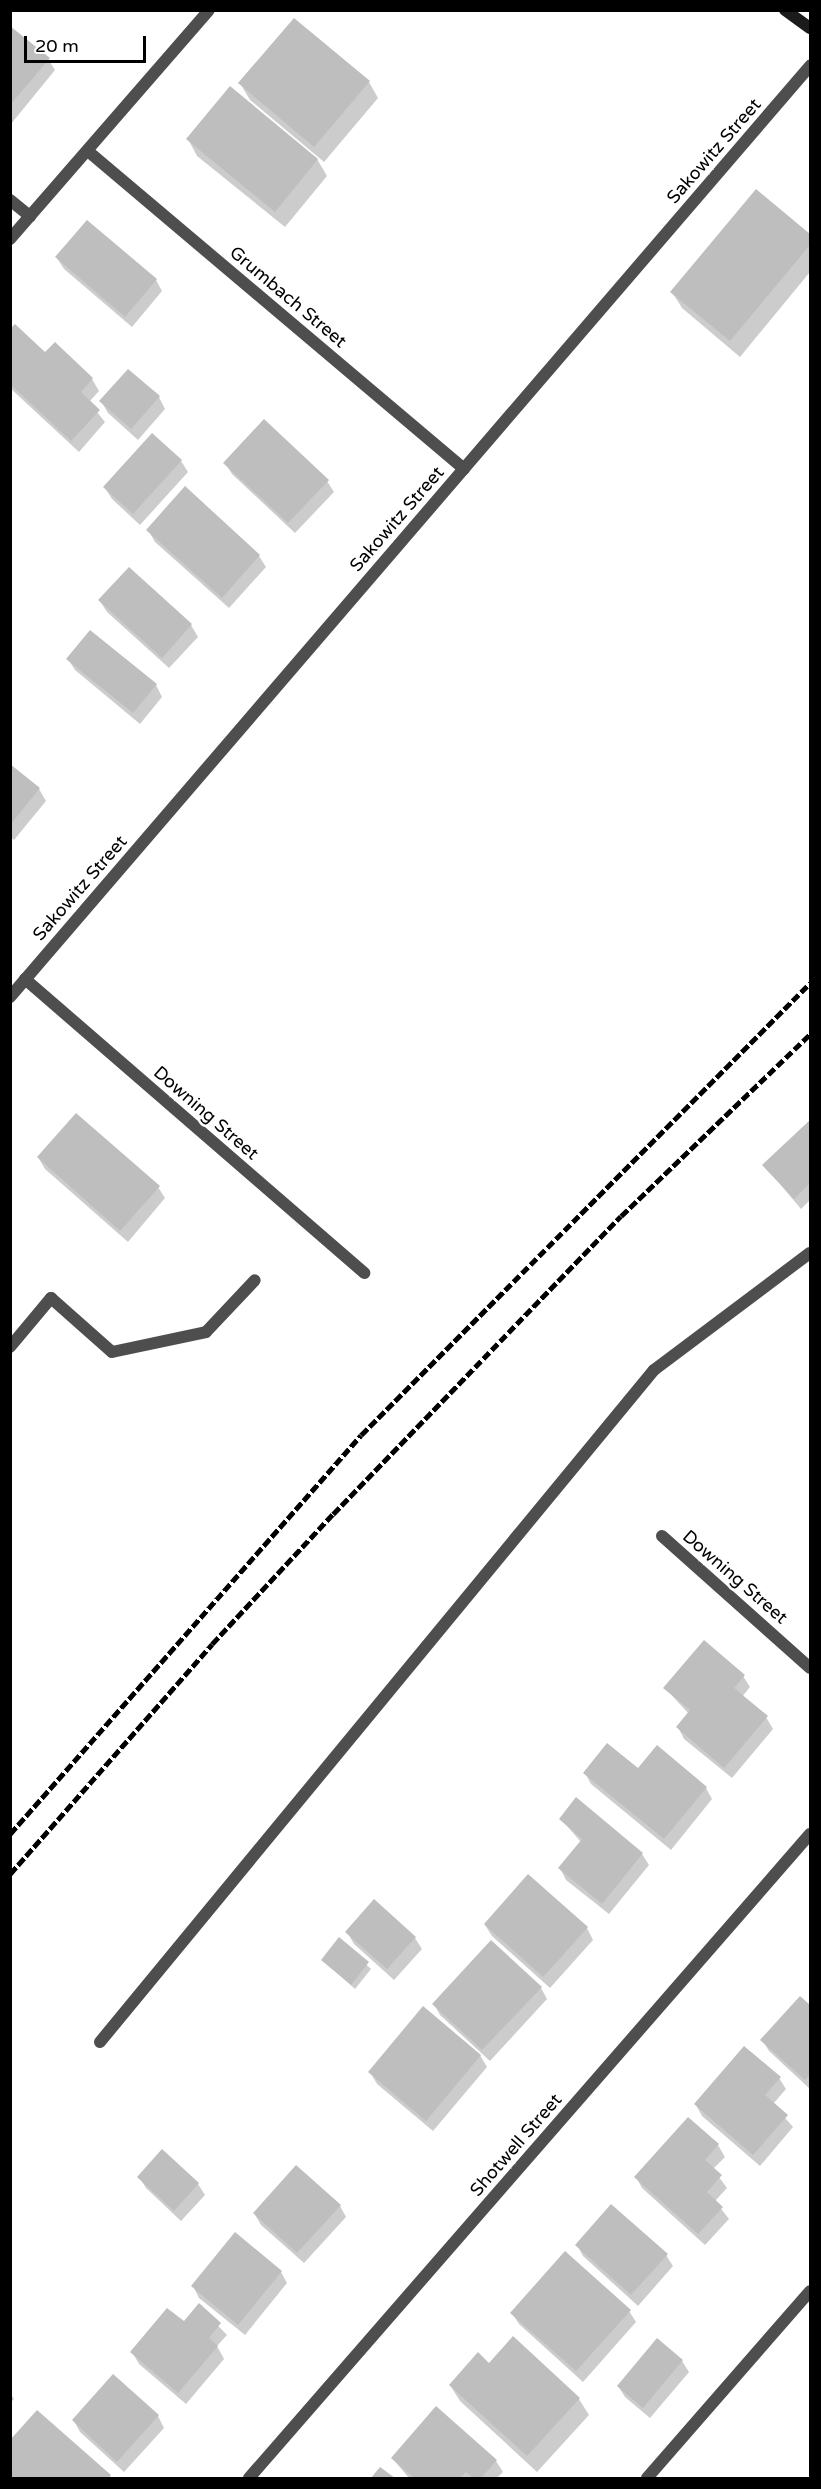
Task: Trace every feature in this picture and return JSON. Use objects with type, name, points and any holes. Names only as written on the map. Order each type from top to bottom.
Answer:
[{"type":"main road","points":[[785,10],[810,28]]},
{"type":"street","points":[[10,239],[90,152],[209,10]]},
{"type":"street","name":"Sakowitz Street","points":[[10,997],[810,66]]},
{"type":"street","name":"Grumbach Street","points":[[90,152],[464,469]]},
{"type":"street","points":[[10,200],[30,216]]},
{"type":"street","name":"Downing Street","points":[[25,980],[364,1273]]},
{"type":"street","points":[[100,2042],[654,1370],[810,1253]]},
{"type":"street","points":[[10,1347],[51,1298],[112,1352],[206,1332],[255,1280]]},
{"type":"street","name":"Downing Street","points":[[662,1536],[810,1668]]},
{"type":"street","name":"Shotwell Street","points":[[249,2478],[810,1834]]},
{"type":"street","points":[[647,2478],[810,2291]]},
{"type":"building","points":[[294,18],[370,81],[314,147],[238,83]]},
{"type":"building","points":[[10,26],[50,58],[10,105]]},
{"type":"building","points":[[230,86],[318,159],[275,212],[186,139]]},
{"type":"building","points":[[756,189],[810,234],[810,245],[730,341],[670,292]]},
{"type":"building","points":[[87,220],[157,279],[125,317],[55,257]]},
{"type":"building","points":[[15,324],[45,352],[55,342],[93,378],[81,392],[100,410],[71,441],[10,384],[10,329]]},
{"type":"building","points":[[128,369],[160,396],[131,429],[99,401]]},
{"type":"building","points":[[264,419],[329,480],[288,523],[223,463]]},
{"type":"building","points":[[152,433],[182,460],[133,514],[103,487]]},
{"type":"building","points":[[185,486],[260,555],[222,598],[146,530]]},
{"type":"building","points":[[129,567],[192,624],[162,658],[98,600]]},
{"type":"building","points":[[90,630],[157,684],[133,713],[66,659]]},
{"type":"building","points":[[10,764],[40,788],[10,825]]},
{"type":"building","points":[[76,1113],[160,1186],[120,1231],[37,1157]]},
{"type":"building","points":[[810,1120],[810,1183],[794,1199],[762,1165]]},
{"type":"building","points":[[704,1640],[745,1675],[734,1688],[768,1716],[724,1768],[676,1727],[690,1710],[663,1688]]},
{"type":"building","points":[[607,1743],[638,1768],[657,1745],[707,1787],[664,1839],[583,1773]]},
{"type":"building","points":[[576,1797],[643,1853],[602,1904],[558,1868],[582,1839],[559,1819]]},
{"type":"building","points":[[528,1874],[588,1927],[543,1977],[484,1924]]},
{"type":"building","points":[[374,1899],[416,1937],[387,1969],[345,1932]]},
{"type":"building","points":[[339,1937],[369,1962],[351,1985],[321,1960]]},
{"type":"building","points":[[491,1940],[542,1987],[482,2050],[432,2004]]},
{"type":"building","points":[[800,1996],[810,2005],[810,2074],[805,2080],[760,2040]]},
{"type":"building","points":[[423,2006],[481,2055],[426,2121],[368,2072]]},
{"type":"building","points":[[744,2046],[781,2077],[765,2095],[788,2115],[753,2155],[694,2104]]},
{"type":"building","points":[[688,2117],[719,2144],[705,2160],[722,2175],[707,2192],[723,2207],[698,2234],[634,2177]]},
{"type":"building","points":[[162,2149],[199,2183],[174,2211],[137,2177]]},
{"type":"building","points":[[296,2165],[341,2205],[297,2253],[253,2213]]},
{"type":"building","points":[[611,2204],[668,2254],[631,2295],[575,2245]]},
{"type":"building","points":[[235,2232],[282,2271],[238,2325],[191,2286]]},
{"type":"building","points":[[565,2251],[631,2310],[576,2371],[510,2313]]},
{"type":"building","points":[[199,2303],[221,2323],[209,2338],[218,2346],[178,2393],[130,2352],[167,2308],[184,2321]]},
{"type":"building","points":[[513,2336],[580,2398],[527,2456],[449,2385],[478,2352],[489,2363]]},
{"type":"building","points":[[657,2338],[683,2360],[643,2408],[617,2386]]},
{"type":"building","points":[[113,2374],[159,2415],[117,2462],[72,2420]]},
{"type":"building","points":[[436,2406],[497,2460],[481,2478],[473,2478],[466,2472],[460,2478],[414,2478],[391,2458]]},
{"type":"building","points":[[37,2410],[111,2475],[108,2478],[10,2478],[10,2440]]},
{"type":"building","points":[[380,2467],[395,2478],[371,2478]]},
{"type":"railway","points":[[10,1834],[361,1435],[810,983]]},
{"type":"railway","points":[[10,1874],[212,1644],[333,1514],[621,1216],[810,1034]]}]
